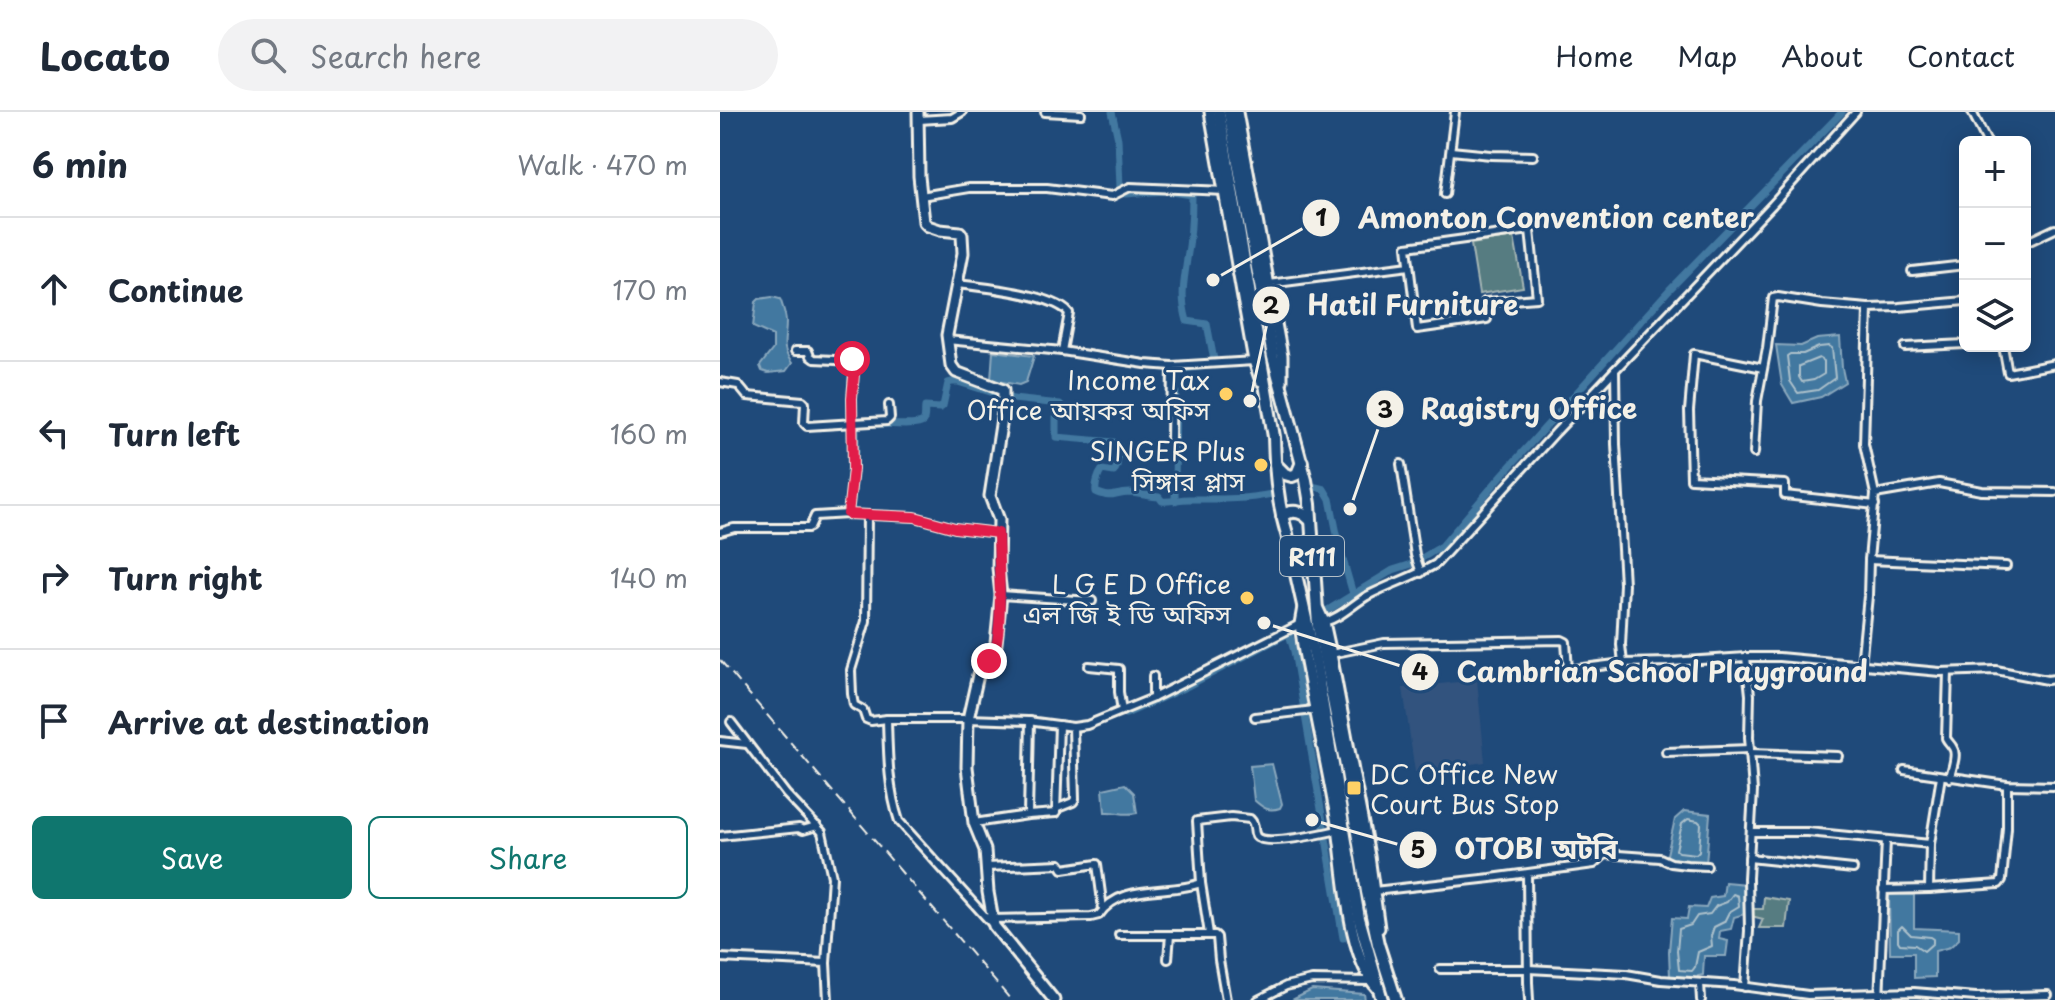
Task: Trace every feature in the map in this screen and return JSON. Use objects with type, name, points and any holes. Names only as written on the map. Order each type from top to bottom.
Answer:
[{"type":"main road","name":"R111","points":[[1219,112],[1228,191],[1274,437],[1282,516],[1309,603],[1369,905],[1396,1000]]},
{"type":"main road","name":"R111","points":[[1229,112],[1273,357],[1302,462],[1310,504],[1309,603],[1324,708],[1359,918],[1381,996]]},
{"type":"main road","points":[[1275,464],[1288,476],[1297,474],[1302,462]]},
{"type":"main road","points":[[1282,516],[1297,512],[1310,520]]},
{"type":"street","points":[[962,112],[952,118],[918,116],[919,176],[924,222],[928,226],[962,235],[963,253],[947,340],[953,369],[1003,396],[990,496],[998,516],[1001,595],[995,653],[978,675],[968,719],[967,767],[974,823],[985,850],[994,924]]},
{"type":"street","points":[[1045,112],[1081,114]]},
{"type":"street","points":[[1210,112],[1228,191],[1254,361],[1267,395]]},
{"type":"street","points":[[1237,112],[1282,356],[1282,393]]},
{"type":"street","points":[[1445,194],[1455,112]]},
{"type":"street","points":[[1324,622],[1368,596],[1436,564],[1856,112]]},
{"type":"street","points":[[1972,112],[1984,136]]},
{"type":"street","points":[[1451,151],[1533,156]]},
{"type":"street","points":[[921,196],[969,188],[1047,188],[1112,196],[1126,188],[1228,191]]},
{"type":"street","points":[[2031,240],[2055,229]]},
{"type":"street","points":[[1530,230],[1537,298],[1485,302],[1487,319],[1417,329],[1409,266],[1407,247],[1530,230]]},
{"type":"street","points":[[1269,284],[1409,266]]},
{"type":"street","points":[[1912,271],[1959,266]]},
{"type":"street","points":[[957,284],[1001,288],[1064,308],[1069,313],[1062,351]]},
{"type":"street","points":[[1754,453],[1757,401],[1773,298],[1868,308],[1959,302]]},
{"type":"street","points":[[1861,665],[1875,505],[1864,444],[1868,308]]},
{"type":"street","points":[[947,340],[1172,366],[1254,361]]},
{"type":"street","points":[[1905,347],[1959,344]]},
{"type":"street","points":[[795,351],[808,351],[814,359],[855,361],[853,469],[848,514]]},
{"type":"street","points":[[2004,352],[2008,373],[2055,364]]},
{"type":"street","points":[[1763,368],[1694,354],[1689,411],[1691,479],[1785,484],[1785,495],[1875,505]]},
{"type":"street","points":[[1171,440],[1172,366]]},
{"type":"street","points":[[1615,370],[1624,584],[1623,663]]},
{"type":"street","points":[[720,382],[738,385],[747,396],[803,401],[804,423],[807,426],[889,420],[889,405]]},
{"type":"street","points":[[1401,464],[1420,572]]},
{"type":"street","points":[[1875,494],[1939,483],[1982,491],[2055,492]]},
{"type":"street","points":[[720,532],[734,528],[808,528],[815,516],[848,514],[915,517],[955,528],[998,533]]},
{"type":"street","points":[[867,515],[866,621],[851,670],[854,705],[863,710],[866,719],[871,721],[968,719],[1030,721],[1073,727],[1087,725],[1153,698],[1300,624]]},
{"type":"street","points":[[1869,560],[2006,566]]},
{"type":"street","points":[[1001,595],[1092,601]]},
{"type":"street","points":[[1378,944],[1380,930],[1369,856],[1331,654],[1324,622],[1309,603],[1300,624],[1312,710],[1350,920],[1370,981],[1381,996]]},
{"type":"street","points":[[1331,654],[1384,643],[1562,640],[1568,646],[1568,670],[1623,663],[1779,657],[1948,672],[1996,670],[2055,679]]},
{"type":"street","points":[[1745,987],[1753,791],[1746,657]]},
{"type":"street","points":[[1089,666],[1119,669],[1122,711]]},
{"type":"street","points":[[1948,672],[1946,738],[1955,753],[1950,778]]},
{"type":"street","points":[[1153,676],[1153,698]]},
{"type":"street","points":[[1255,717],[1312,710]]},
{"type":"street","points":[[887,719],[889,775],[899,821],[994,924],[1054,1000]]},
{"type":"street","points":[[1028,815],[1030,721]]},
{"type":"street","points":[[731,722],[786,794],[822,832],[832,877],[826,963],[828,1000]]},
{"type":"street","points":[[974,823],[1054,814],[1058,808],[1059,725]]},
{"type":"street","points":[[1058,808],[1075,799],[1073,727]]},
{"type":"street","points":[[720,741],[747,744]]},
{"type":"street","points":[[1666,752],[1750,751],[1838,756]]},
{"type":"street","points":[[1904,770],[2007,785],[2055,786]]},
{"type":"street","points":[[1929,889],[1930,844],[1941,776]]},
{"type":"street","points":[[1883,890],[1999,884],[2002,880],[2007,828],[2007,785]]},
{"type":"street","points":[[1209,934],[1201,883],[1197,821],[1231,817],[1250,819],[1260,840],[1292,839],[1334,831]]},
{"type":"street","points":[[720,836],[803,830],[817,826]]},
{"type":"street","points":[[1751,832],[1808,832],[1930,844]]},
{"type":"street","points":[[1879,997],[1886,840]]},
{"type":"street","points":[[1373,891],[1594,864],[1605,854],[1660,858],[1671,863],[1707,866]]},
{"type":"street","points":[[1749,858],[1853,869]]},
{"type":"street","points":[[987,867],[1060,864],[1063,869],[1097,864],[1103,909]]},
{"type":"street","points":[[1527,874],[1529,1000]]},
{"type":"street","points":[[994,924],[1091,917],[1099,915],[1124,896],[1189,888],[1201,883]]},
{"type":"street","points":[[1119,935],[1215,935],[1226,1000]]},
{"type":"street","points":[[1168,959],[1170,935]]},
{"type":"street","points":[[720,958],[826,963]]},
{"type":"street","points":[[1440,969],[1626,974],[1808,995],[1879,997],[1914,992],[1976,997],[2048,995]]},
{"type":"street","points":[[1258,1000],[1286,986],[1312,980],[1370,981]]},
{"type":"street","points":[[1700,983],[1701,1000]]},
{"type":"shaded area","points":[[1477,680],[1485,762],[1415,772],[1403,688]]},
{"type":"green space","points":[[1514,237],[1523,287],[1479,294],[1471,244]]},
{"type":"green space","points":[[1764,897],[1789,901],[1786,928],[1759,928],[1763,919],[1751,916],[1751,909],[1763,909]]},
{"type":"water","points":[[772,297],[780,299],[786,322],[785,348],[792,363],[786,371],[768,373],[762,371],[760,366],[773,349],[773,336],[753,327],[756,302]]},
{"type":"water","points":[[1840,337],[1845,382],[1821,397],[1793,403],[1782,385],[1776,345],[1801,346],[1817,339]]},
{"type":"water","points":[[993,351],[1034,356],[1026,382],[1019,385],[991,380]]},
{"type":"water","points":[[1272,764],[1282,804],[1280,808],[1272,810],[1254,800],[1250,766]]},
{"type":"water","points":[[1125,784],[1134,793],[1137,813],[1105,812],[1103,789]]},
{"type":"water","points":[[1684,811],[1710,814],[1706,864],[1666,859],[1675,819]]},
{"type":"water","points":[[1725,882],[1746,884],[1748,913],[1734,917],[1731,929],[1720,931],[1719,939],[1728,941],[1726,956],[1704,956],[1703,975],[1698,976],[1697,981],[1670,977],[1672,918],[1687,919],[1689,907],[1706,908],[1710,898],[1723,896]]},
{"type":"water","points":[[1889,894],[1914,895],[1914,928],[1959,930],[1959,939],[1950,947],[1935,951],[1935,977],[1914,978],[1914,953],[1890,953]]},
{"type":"water","points":[[1312,990],[1364,994],[1365,1000],[1292,1000]]},
{"type":"waterway","points":[[1112,112],[1118,139],[1120,187],[1126,194],[1165,191],[1192,195],[1184,304],[1187,321],[1207,324],[1215,365],[1176,370],[1175,501]]},
{"type":"waterway","points":[[1242,112],[1246,134]]},
{"type":"waterway","points":[[1323,613],[1393,570],[1412,564],[1442,546],[1669,290],[1842,112]]},
{"type":"waterway","points":[[879,424],[920,424],[925,417],[925,407],[943,406],[948,383],[958,382],[1013,399],[1060,404],[1056,437],[1114,442],[1119,446],[1117,466],[1114,472],[1102,470],[1096,492],[1110,496],[1130,493],[1159,497],[1162,501],[1272,494]]},
{"type":"waterway","points":[[856,452],[856,424],[862,424]]},
{"type":"waterway","points":[[1312,486],[1324,489],[1330,499],[1353,594]]},
{"type":"waterway","points":[[1126,714],[1188,686],[1297,629]]},
{"type":"waterway","points":[[1289,634],[1343,938]]},
{"type":"railway","points":[[720,660],[1011,1000]]},
{"type":"place","name":"Amonton Convention center","points":[[1213,280]]},
{"type":"place","name":"Income Tax Office আয়কর অফিস","points":[[1226,394]]},
{"type":"place","name":"Hatil Furniture","points":[[1250,401]]},
{"type":"place","name":"SINGER Plus সিঙ্গার প্লাস","points":[[1261,465]]},
{"type":"place","name":"Ragistry Office","points":[[1350,509]]},
{"type":"place","name":"L G E D Office এল জি ই ডি অফিস","points":[[1247,598]]},
{"type":"place","name":"Cambrian School Playground","points":[[1264,623]]},
{"type":"place","name":"DC Office New Court Bus Stop","points":[[1354,788]]},
{"type":"place","name":"OTOBI অটবি","points":[[1312,820]]},
{"type":"route","points":[[852,359],[855,361],[853,469],[848,514],[915,517],[955,528],[998,533],[1001,595],[995,653],[989,661]]}]
